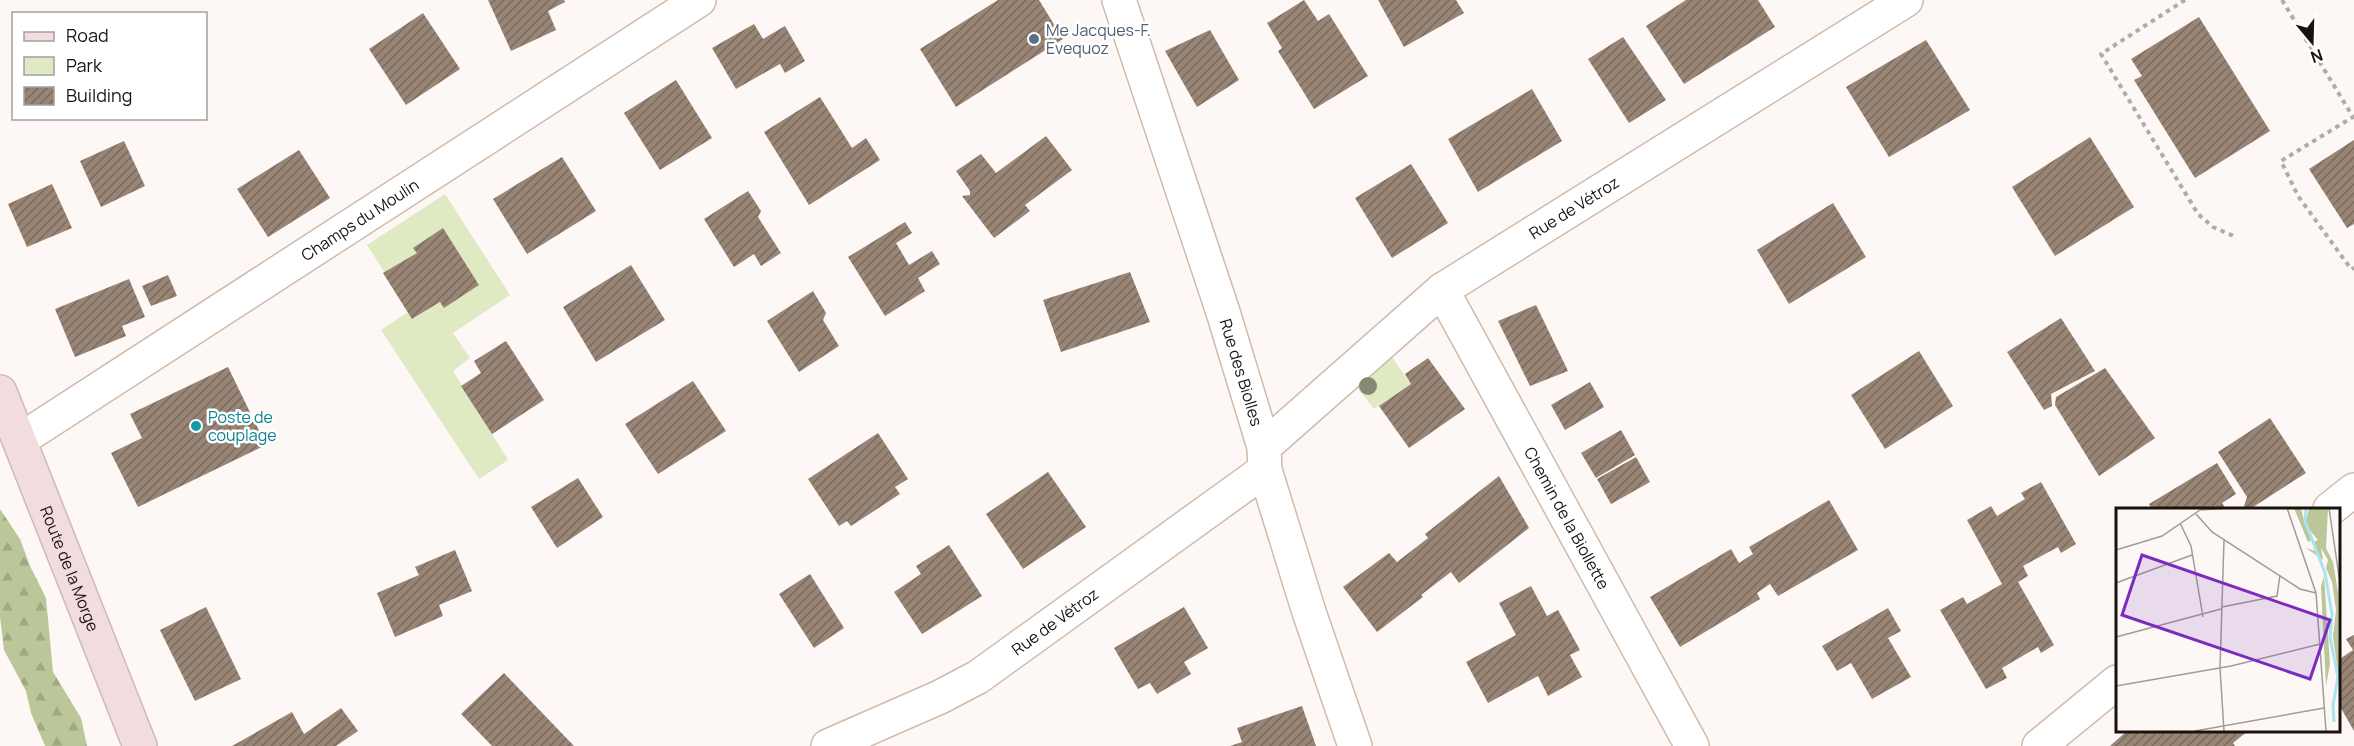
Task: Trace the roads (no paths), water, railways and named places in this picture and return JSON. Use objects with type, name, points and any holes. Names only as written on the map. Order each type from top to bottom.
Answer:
[{"type":"street","name":"Champs du Moulin","points":[[20,440],[699,0]]},
{"type":"street","name":"Rue des Biolles","points":[[1119,0],[1223,312],[1309,612],[1355,746]]},
{"type":"street","name":"Rue de Vétroz","points":[[828,746],[940,697],[978,677],[1264,459],[1442,290],[1906,0]]},
{"type":"street","name":"Chemin de la Biollette","points":[[1442,290],[1692,746]]},
{"type":"street","name":"Route de la Morge","points":[[0,392],[140,746]]},
{"type":"street","points":[[2331,508],[2354,490]]},
{"type":"street","points":[[2039,746],[2116,683]]},
{"type":"place","name":"Me Jacques-F. Evequoz","points":[[1034,39]]},
{"type":"place","name":"Poste de couplage","points":[[196,426]]}]
